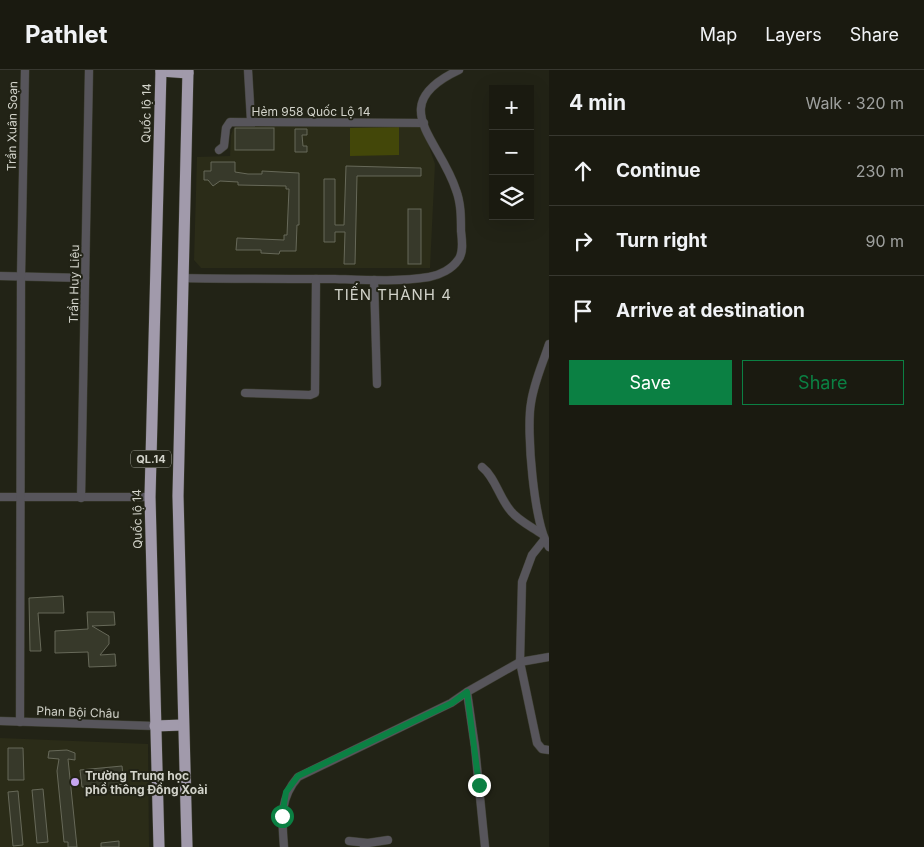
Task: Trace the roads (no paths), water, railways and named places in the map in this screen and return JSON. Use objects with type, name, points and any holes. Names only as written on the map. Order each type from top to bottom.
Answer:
[{"type":"highway","points":[[160,70],[188,72]]},
{"type":"highway","name":"Quốc lộ 14","points":[[159,847],[150,497],[160,70]]},
{"type":"highway","name":"QL.14","points":[[187,847],[178,496],[188,72]]},
{"type":"highway","points":[[155,726],[183,725]]},
{"type":"street","name":"Trần Xuân Soạn","points":[[20,722],[21,277],[25,70]]},
{"type":"street","name":"Trần Huy Liệu","points":[[81,498],[89,70]]},
{"type":"street","points":[[248,70],[252,121]]},
{"type":"street","points":[[183,278],[374,280],[430,277],[452,268],[460,258],[461,223],[456,188],[424,123],[420,106],[424,94],[437,81],[459,70]]},
{"type":"street","name":"Hẻm 958 Quốc Lộ 14","points":[[219,150],[224,146],[226,128],[230,122],[424,123]]},
{"type":"street","points":[[0,276],[86,278]]},
{"type":"street","points":[[245,393],[310,395],[315,393],[316,279]]},
{"type":"street","points":[[374,280],[377,384]]},
{"type":"street","points":[[549,344],[535,384],[529,421],[543,537],[532,556],[522,582],[520,662],[537,743],[542,749],[549,750]]},
{"type":"street","points":[[482,467],[491,476],[499,494],[511,513],[543,537],[549,547]]},
{"type":"street","points":[[0,497],[150,497]]},
{"type":"street","points":[[284,847],[283,805],[286,792],[298,776],[452,703],[467,692],[520,662],[549,657]]},
{"type":"street","points":[[467,692],[475,747],[485,847]]},
{"type":"street","name":"Phan Bội Châu","points":[[0,721],[155,726]]},
{"type":"street","points":[[349,841],[366,845],[388,840]]},
{"type":"place","name":"Trường Trung học phổ thông Đồng Xoài","points":[[75,782]]},
{"type":"district","name":"TIẾN THÀNH 4","points":[[393,294]]}]
